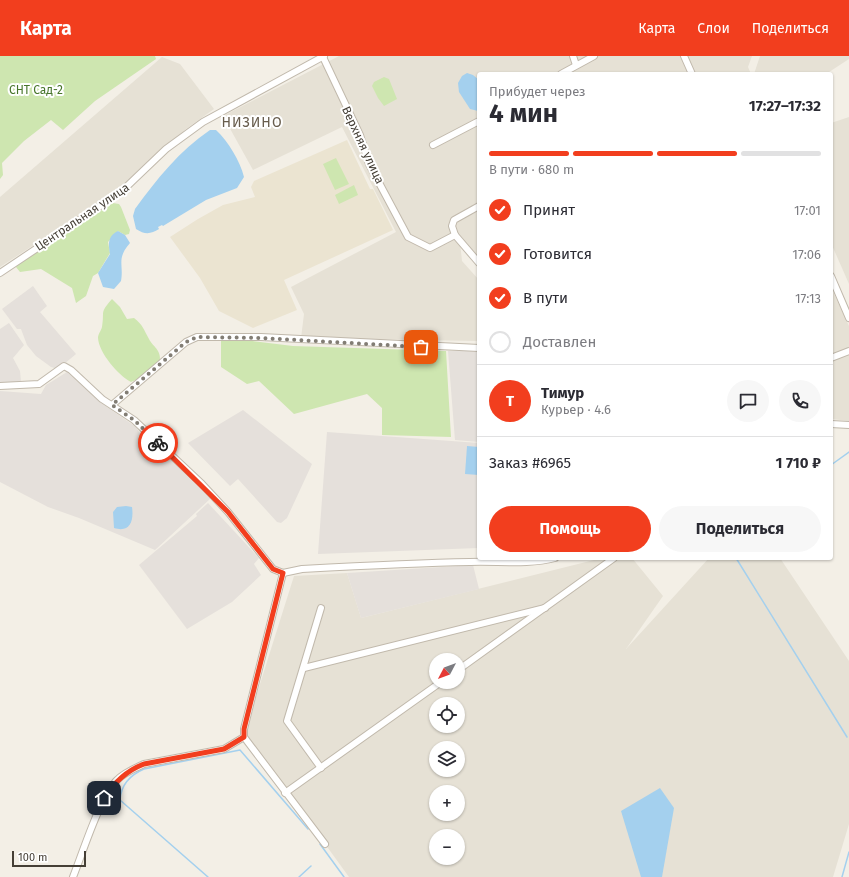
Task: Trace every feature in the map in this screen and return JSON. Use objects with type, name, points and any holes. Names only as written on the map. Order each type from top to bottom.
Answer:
[{"type":"street","name":"Верхняя улица","points":[[323,56],[360,135],[369,164],[408,238],[430,248],[455,235]]},
{"type":"street","name":"Центральная улица","points":[[0,273],[121,192],[166,149],[203,122],[323,56]]},
{"type":"street","points":[[573,56],[576,65]]},
{"type":"street","points":[[564,72],[594,56]]},
{"type":"street","points":[[684,56],[691,72]]},
{"type":"street","points":[[433,145],[477,122]]},
{"type":"street","points":[[477,207],[454,220],[452,226],[455,235],[477,261]]},
{"type":"street","points":[[833,281],[849,318]]},
{"type":"street","points":[[112,405],[186,342],[197,337],[261,338],[477,348]]},
{"type":"street","points":[[833,357],[849,351]]},
{"type":"street","points":[[0,386],[39,384],[64,366],[71,370],[102,399],[134,420],[202,484],[228,512],[273,569],[283,573],[302,569],[547,560]]},
{"type":"street","points":[[833,424],[849,426]]},
{"type":"street","points":[[465,665],[611,560]]},
{"type":"street","points":[[283,573],[244,729],[244,737],[325,844]]},
{"type":"street","points":[[321,608],[287,721],[321,768]]},
{"type":"street","points":[[304,668],[545,608]]},
{"type":"street","points":[[285,793],[431,689]]},
{"type":"street","points":[[73,877],[104,798],[116,781],[133,768],[144,764],[224,749],[244,737]]},
{"type":"shaded area","points":[[339,56],[752,56],[748,67],[750,72],[477,72],[477,260],[460,242],[462,261],[477,278],[477,341],[301,338],[304,314],[291,287],[396,232],[342,127],[253,170],[223,116]]},
{"type":"shaded area","points":[[760,56],[849,56],[849,59],[829,72],[755,72]]},
{"type":"shaded area","points":[[162,57],[180,64],[214,109],[186,129],[118,190],[0,267],[0,197]]},
{"type":"shaded area","points":[[849,117],[849,284],[833,248],[833,122]]},
{"type":"shaded area","points":[[347,140],[370,189],[373,189],[393,230],[284,280],[297,310],[253,328],[219,311],[200,278],[170,237],[223,205],[255,197],[251,187],[254,181]]},
{"type":"shaded area","points":[[33,286],[47,306],[40,312],[76,354],[58,369],[51,367],[36,356],[27,345],[21,329],[17,329],[2,309]]},
{"type":"shaded area","points":[[833,291],[849,326],[849,421],[833,419]]},
{"type":"shaded area","points":[[9,323],[24,345],[13,358],[20,371],[21,382],[0,383],[0,329]]},
{"type":"shaded area","points":[[448,351],[477,351],[477,442],[455,440]]},
{"type":"shaded area","points":[[67,372],[101,403],[136,427],[142,437],[177,464],[211,498],[155,550],[79,518],[48,507],[0,482],[0,391],[41,394],[46,385]]},
{"type":"shaded area","points":[[243,410],[312,464],[287,518],[281,523],[277,522],[238,479],[230,486],[188,443]]},
{"type":"shaded area","points":[[327,432],[477,443],[477,548],[318,554]]},
{"type":"shaded area","points":[[208,503],[259,558],[254,564],[261,575],[232,602],[187,629],[139,565],[197,516],[196,514]]},
{"type":"shaded area","points":[[594,560],[634,560],[663,596],[626,649],[707,560],[781,560],[849,661],[849,824],[833,877],[349,877],[246,735],[249,719],[294,576],[347,573],[361,618]]},
{"type":"shaded area","points":[[473,565],[479,589],[361,618],[347,573]]},
{"type":"green space","name":"СНТ Сад-2","points":[[0,56],[155,56],[156,59],[95,101],[63,130],[51,120],[24,141],[2,163],[3,175],[0,179]]},
{"type":"green space","points":[[384,77],[389,79],[397,99],[384,106],[372,86],[374,82]]},
{"type":"green space","points":[[336,158],[349,184],[335,190],[323,164]]},
{"type":"green space","points":[[354,185],[358,195],[339,204],[335,195]]},
{"type":"green space","points":[[113,203],[119,204],[121,207],[130,230],[129,234],[125,235],[118,231],[108,242],[110,253],[98,273],[93,276],[86,296],[76,303],[72,288],[41,269],[20,272],[16,267],[18,263]]},
{"type":"green space","points":[[112,299],[120,307],[127,319],[134,318],[139,323],[156,348],[160,357],[160,361],[138,379],[131,382],[115,369],[105,357],[99,344],[98,337],[102,327],[103,312],[105,307]]},
{"type":"green space","points":[[245,340],[293,346],[446,351],[451,437],[382,435],[382,408],[367,394],[294,414],[259,381],[247,384],[221,367],[221,341]]},
{"type":"water","points":[[467,73],[477,78],[477,111],[470,109],[459,92],[458,83],[462,76]]},
{"type":"water","points":[[210,130],[216,130],[229,145],[240,164],[244,177],[237,188],[206,200],[163,226],[158,227],[159,229],[153,232],[145,233],[136,229],[133,216],[135,209],[143,198],[178,156]]},
{"type":"water","points":[[118,231],[125,235],[130,243],[123,253],[121,262],[121,281],[114,289],[103,287],[98,273],[110,254],[109,243],[112,235]]},
{"type":"water","points":[[467,446],[477,447],[477,475],[465,474]]},
{"type":"water","points":[[117,507],[132,507],[130,525],[124,529],[114,528],[113,512]]},
{"type":"water","points":[[660,788],[674,808],[662,877],[641,877],[621,811]]},
{"type":"waterway","points":[[833,464],[849,452]]},
{"type":"waterway","points":[[737,560],[847,737]]},
{"type":"waterway","points":[[208,877],[120,800],[124,785],[134,774],[144,769],[240,750],[308,829]]},
{"type":"waterway","points":[[320,844],[344,877]]},
{"type":"waterway","points":[[842,877],[849,852]]},
{"type":"waterway","points":[[299,877],[311,866]]},
{"type":"way so far","points":[[158,443],[134,420],[112,405],[186,342],[197,337],[261,338],[421,347]]},
{"type":"district","name":"НИЗИНО","points":[[252,122]]},
{"type":"route","points":[[104,798],[116,781],[133,768],[144,764],[224,749],[235,744],[244,737],[244,729],[283,573],[273,569],[264,560],[255,544],[228,512],[202,484],[158,443]]}]
